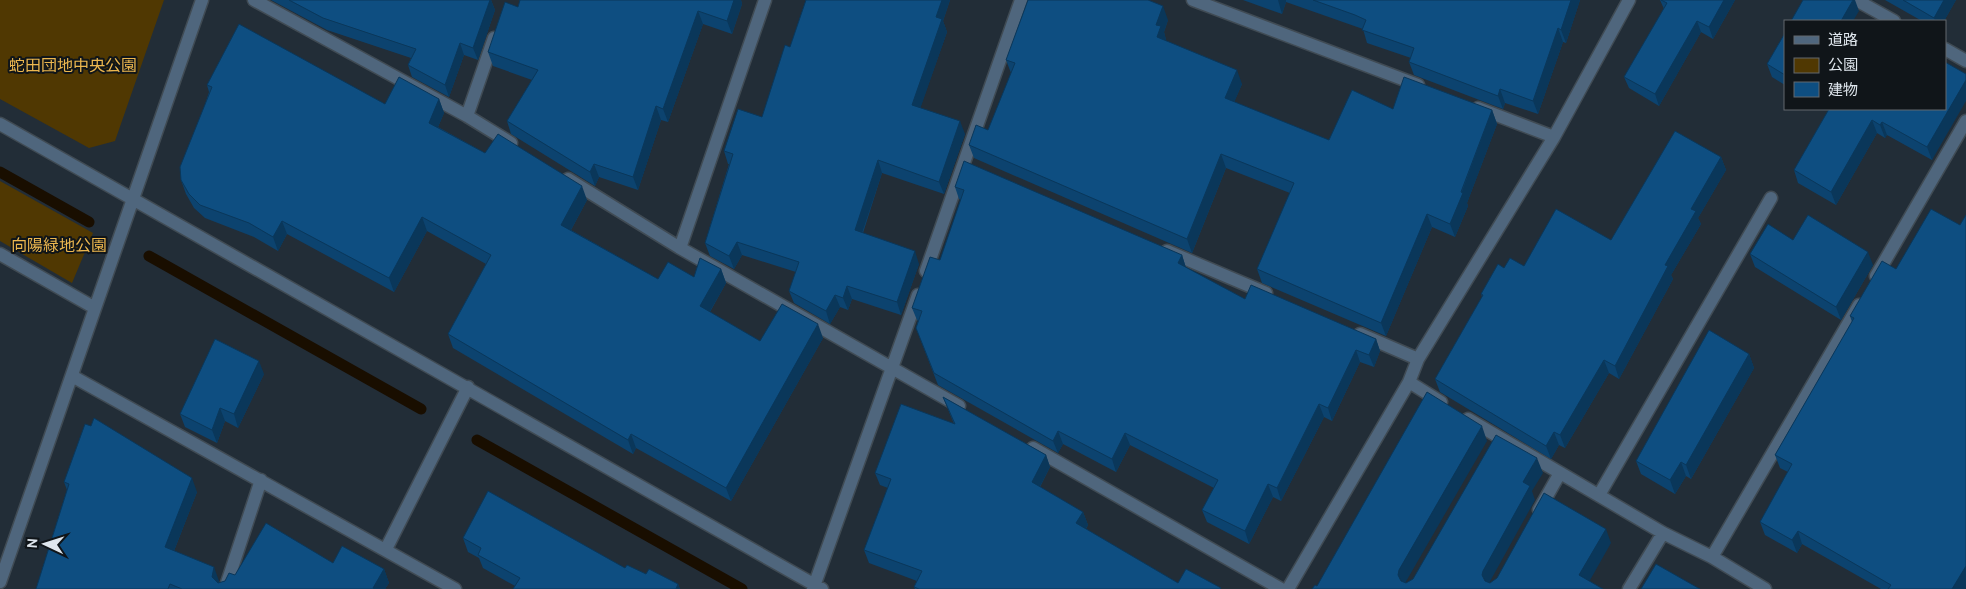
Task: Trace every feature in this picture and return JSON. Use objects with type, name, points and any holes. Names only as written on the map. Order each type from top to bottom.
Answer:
[{"type":"street","points":[[0,582],[202,0]]},
{"type":"street","points":[[254,0],[467,116],[524,152]]},
{"type":"street","points":[[680,248],[765,0]]},
{"type":"street","points":[[0,124],[468,387],[817,588],[892,368],[969,165],[1021,0]]},
{"type":"street","points":[[1193,0],[1434,91]]},
{"type":"street","points":[[1288,589],[1409,382],[1418,359],[1554,137],[1629,0]]},
{"type":"street","points":[[1856,0],[1892,20]]},
{"type":"street","points":[[467,116],[498,27]]},
{"type":"street","points":[[1946,51],[1966,61]]},
{"type":"street","points":[[1462,102],[1554,137]]},
{"type":"street","points":[[1712,557],[1966,121]]},
{"type":"street","points":[[557,172],[680,248],[970,412]]},
{"type":"street","points":[[1600,495],[1771,198]]},
{"type":"street","points":[[1155,245],[1282,300]]},
{"type":"street","points":[[0,254],[96,308]]},
{"type":"street","points":[[1345,328],[1418,359]]},
{"type":"street","points":[[72,376],[455,589]]},
{"type":"street","points":[[1409,382],[1453,410],[1496,442],[1560,473],[1663,532],[1712,557],[1765,589]]},
{"type":"street","points":[[386,550],[468,387]]},
{"type":"street","points":[[1022,442],[1281,589]]},
{"type":"street","points":[[1532,523],[1560,473]]},
{"type":"street","points":[[225,589],[261,480]]},
{"type":"street","points":[[1629,589],[1663,532]]},
{"type":"green space","name":"蛇田団地中央公園","points":[[0,0],[164,0],[115,141],[89,148],[0,99]]},
{"type":"green space","name":"向陽緑地公園","points":[[0,181],[93,233],[72,283],[0,241]]},
{"type":"building","points":[[289,0],[490,0],[473,48],[460,43],[445,85],[408,65],[416,49],[323,18]]},
{"type":"building","points":[[520,0],[734,0],[727,21],[698,11],[663,109],[656,106],[633,177],[594,164],[590,172],[507,121],[538,70],[488,52],[505,2],[518,7]]},
{"type":"building","points":[[806,0],[942,0],[936,17],[942,19],[912,105],[960,121],[939,182],[878,160],[855,230],[915,251],[897,302],[847,286],[843,298],[835,295],[826,311],[789,291],[799,262],[737,242],[729,256],[705,243],[733,154],[724,151],[738,109],[762,117],[785,45],[790,47]]},
{"type":"building","points":[[1028,0],[1148,0],[1163,6],[1156,25],[1161,26],[1157,37],[1237,70],[1225,98],[1329,140],[1352,90],[1393,109],[1404,77],[1492,110],[1450,224],[1427,214],[1381,323],[1257,269],[1294,183],[1221,154],[1187,239],[969,145],[976,125],[988,130],[1015,63],[1006,60]]},
{"type":"building","points":[[1313,0],[1571,0],[1561,30],[1558,28],[1533,101],[1500,89],[1498,96],[1409,62],[1414,48],[1362,30],[1366,20]]},
{"type":"building","points":[[1661,0],[1724,0],[1709,27],[1697,21],[1655,94],[1624,77],[1667,3]]},
{"type":"building","points":[[1803,0],[1853,0],[1842,20],[1792,20]]},
{"type":"building","points":[[1903,0],[1944,0],[1934,18]]},
{"type":"building","points":[[239,24],[385,104],[399,77],[439,99],[429,123],[485,153],[498,134],[582,186],[561,225],[658,279],[668,262],[694,277],[700,258],[721,269],[700,306],[760,341],[782,304],[818,324],[726,488],[631,434],[628,440],[448,334],[491,255],[422,217],[389,278],[282,221],[273,237],[249,223],[200,205],[189,194],[181,180],[180,167],[212,87],[207,85]]},
{"type":"building","points":[[1784,35],[1784,74],[1767,64]]},
{"type":"building","points":[[1946,63],[1966,74],[1966,80],[1927,147],[1882,122],[1880,125],[1872,120],[1831,192],[1794,170],[1828,110],[1946,110]]},
{"type":"building","points":[[1675,131],[1721,157],[1691,209],[1696,211],[1665,265],[1668,266],[1615,366],[1604,360],[1560,435],[1554,432],[1546,446],[1435,379],[1483,295],[1481,294],[1498,264],[1504,268],[1510,258],[1524,266],[1556,209],[1611,240]]},
{"type":"building","points":[[964,161],[1182,255],[1178,263],[1245,299],[1251,285],[1376,339],[1369,355],[1356,350],[1328,408],[1319,404],[1277,488],[1268,484],[1245,531],[1202,510],[1218,480],[1125,433],[1112,459],[1058,431],[1053,441],[934,373],[916,328],[922,311],[912,308],[930,257],[940,260],[964,190],[955,187]]},
{"type":"building","points":[[1931,209],[1960,225],[1966,215],[1966,566],[1952,589],[1888,589],[1891,585],[1798,531],[1792,540],[1760,522],[1792,464],[1775,455],[1854,318],[1850,316],[1882,261],[1896,269]]},
{"type":"building","points":[[1808,215],[1868,252],[1836,307],[1750,254],[1768,224],[1793,240]]},
{"type":"building","points":[[1709,330],[1749,354],[1686,465],[1681,462],[1670,480],[1636,461]]},
{"type":"building","points":[[215,339],[259,361],[234,414],[220,408],[212,430],[180,414]]},
{"type":"building","points":[[1427,392],[1482,426],[1399,570],[1398,575],[1401,581],[1406,583],[1413,579],[1496,435],[1537,458],[1523,482],[1530,486],[1483,571],[1482,575],[1485,581],[1490,583],[1497,578],[1544,493],[1606,529],[1579,575],[1603,589],[1312,589],[1315,585],[1317,586]]},
{"type":"building","points":[[943,397],[1046,455],[1032,482],[1083,512],[1076,523],[1178,583],[1186,569],[1221,588],[919,589],[914,587],[922,571],[864,550],[891,479],[875,473],[901,404],[955,424]]},
{"type":"building","points":[[94,418],[192,478],[165,547],[214,567],[212,577],[218,583],[225,581],[229,573],[235,575],[266,523],[333,563],[342,546],[384,569],[373,588],[375,589],[182,589],[170,584],[168,589],[36,589],[69,484],[64,482],[85,424],[91,426]]},
{"type":"building","points":[[488,491],[625,568],[627,565],[646,574],[649,569],[678,584],[676,589],[513,589],[520,578],[478,555],[481,548],[463,538]]},
{"type":"building","points":[[1656,564],[1700,589],[1641,589]]},
{"type":"waterway","points":[[0,172],[89,222]]},
{"type":"waterway","points":[[149,256],[421,409]]},
{"type":"waterway","points":[[477,440],[742,589]]}]
